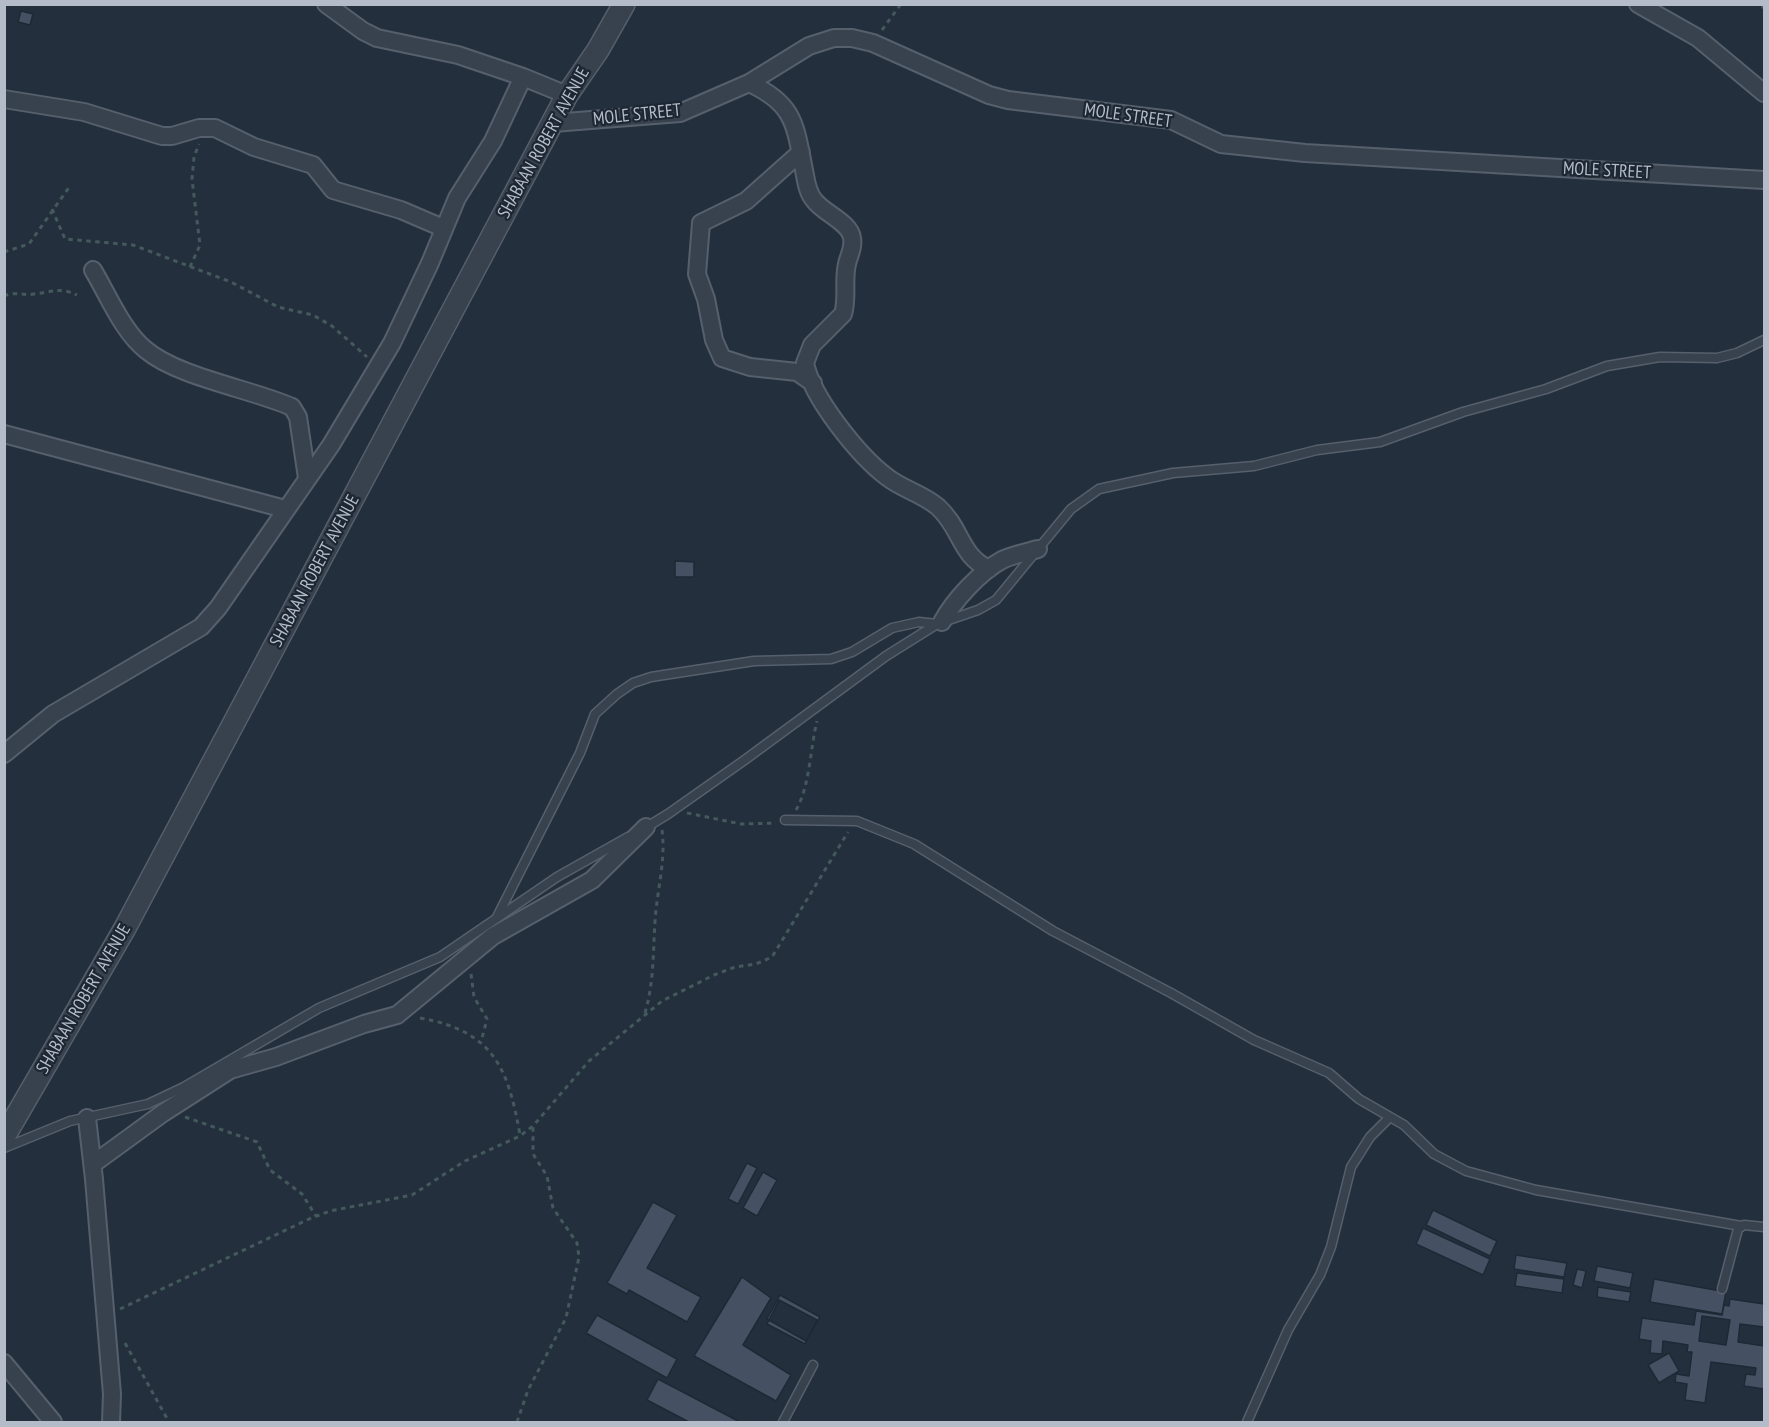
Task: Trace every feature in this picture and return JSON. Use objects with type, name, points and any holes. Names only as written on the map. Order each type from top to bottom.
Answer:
[{"type":"street","points":[[326,4],[363,32],[377,38],[458,55],[567,95]]},
{"type":"street","name":"SHABAAN ROBERT AVENUE","points":[[4,1137],[125,928],[567,95],[598,50],[624,4]]},
{"type":"street","points":[[1638,4],[1698,38],[1764,93]]},
{"type":"street","name":"MOLE STREET","points":[[553,123],[680,113],[749,83],[820,41],[852,38],[873,43],[989,95],[1171,120],[1221,144],[1374,158],[1764,180]]},
{"type":"street","points":[[4,754],[53,714],[201,627],[218,608],[307,478],[378,366],[430,264],[457,198],[494,141],[523,77]]},
{"type":"street","points":[[749,83],[764,90],[783,105],[796,130],[810,194],[823,210],[849,230],[853,243],[845,275],[843,314],[812,345],[807,356],[806,366],[823,404],[848,437],[887,477],[937,506],[956,526],[973,560],[989,569]]},
{"type":"street","points":[[4,99],[84,112],[162,136],[172,136],[208,127],[254,147],[313,165],[333,190],[401,210],[443,228]]},
{"type":"street","points":[[801,152],[746,201],[701,223],[697,274],[706,299],[714,340],[722,358],[750,367],[797,372],[813,383]]},
{"type":"street","points":[[93,270],[130,332],[146,351],[175,366],[292,407],[298,417],[307,478]]},
{"type":"street","points":[[4,434],[285,509]]},
{"type":"street","points":[[940,623],[989,569],[1007,558],[1038,549]]},
{"type":"street","points":[[93,1164],[166,1111],[230,1070],[276,1058],[364,1023],[397,1015],[502,930],[592,880],[653,823]]},
{"type":"street","points":[[87,1118],[105,1315],[111,1422]]},
{"type":"street","points":[[4,1363],[53,1422]]},
{"type":"lane","points":[[4,1148],[44,1130],[157,1100],[319,1008],[440,957],[557,877],[674,810],[886,656],[940,623],[978,610],[996,600],[1062,518],[1085,496],[1116,483],[1173,473],[1254,466],[1317,450],[1380,442],[1463,412],[1546,389],[1607,366],[1660,357],[1717,358],[1737,353],[1764,340]]},
{"type":"lane","points":[[496,920],[580,753],[595,714],[625,688],[651,677],[754,661],[831,659],[852,652],[892,628],[919,621],[940,623]]},
{"type":"lane","points":[[785,820],[857,821],[914,844],[1053,931],[1254,1040],[1329,1073],[1359,1099],[1404,1125],[1434,1154],[1448,1162],[1497,1180],[1581,1199],[1741,1226],[1764,1227]]},
{"type":"lane","points":[[1247,1422],[1288,1330],[1327,1256],[1351,1167],[1370,1137],[1389,1118]]},
{"type":"lane","points":[[1722,1288],[1735,1235],[1741,1226]]},
{"type":"lane","points":[[783,1422],[813,1365]]},
{"type":"path","points":[[873,43],[901,4]]},
{"type":"path","points":[[1762,4],[1764,12]]},
{"type":"path","points":[[190,267],[200,245],[192,166],[208,127]]},
{"type":"path","points":[[4,252],[29,244],[70,186]]},
{"type":"path","points":[[52,209],[65,239],[134,245],[231,282],[278,307],[313,315],[332,326],[378,366]]},
{"type":"path","points":[[4,296],[15,292],[35,294],[60,289],[77,295]]},
{"type":"path","points":[[674,810],[741,824],[773,824],[785,820],[795,811],[806,786],[808,761],[821,705]]},
{"type":"path","points":[[105,1315],[162,1291],[266,1237],[316,1216],[330,1211],[412,1195],[465,1161],[520,1136],[533,1126],[589,1060],[662,1001],[714,975],[735,967],[756,964],[772,957],[840,844],[857,821]]},
{"type":"path","points":[[644,1014],[652,987],[655,920],[664,856],[653,823]]},
{"type":"path","points":[[470,956],[472,993],[487,1019],[481,1042]]},
{"type":"path","points":[[397,1015],[436,1021],[481,1042],[490,1049],[508,1084],[520,1136]]},
{"type":"path","points":[[166,1111],[257,1142],[262,1148],[270,1170],[302,1194],[316,1216]]},
{"type":"path","points":[[517,1422],[528,1390],[566,1318],[579,1257],[577,1244],[553,1208],[547,1176],[533,1154],[533,1126]]},
{"type":"path","points":[[122,1338],[169,1422]]},
{"type":"building","points":[[21,11],[33,14],[30,25],[18,22]]},
{"type":"building","points":[[675,561],[694,562],[694,577],[675,577]]},
{"type":"building","points":[[747,1163],[757,1168],[738,1204],[728,1199]]},
{"type":"building","points":[[763,1172],[777,1180],[757,1216],[743,1208]]},
{"type":"building","points":[[653,1202],[677,1215],[647,1268],[701,1297],[687,1322],[629,1290],[627,1294],[607,1283]]},
{"type":"building","points":[[1433,1210],[1497,1241],[1490,1256],[1426,1225]]},
{"type":"building","points":[[1423,1228],[1490,1259],[1483,1275],[1416,1244]]},
{"type":"building","points":[[1516,1255],[1567,1263],[1564,1277],[1514,1269]]},
{"type":"building","points":[[1597,1266],[1633,1273],[1630,1288],[1594,1281]]},
{"type":"building","points":[[1577,1269],[1586,1271],[1582,1288],[1573,1285]]},
{"type":"building","points":[[1517,1273],[1564,1279],[1562,1293],[1515,1286]]},
{"type":"building","points":[[742,1277],[771,1298],[743,1345],[791,1375],[776,1401],[694,1356]]},
{"type":"building","points":[[1654,1279],[1726,1292],[1722,1314],[1650,1302]]},
{"type":"building","points":[[1598,1287],[1631,1292],[1629,1302],[1597,1297]]},
{"type":"building","points":[[780,1295],[820,1317],[806,1341],[767,1319]]},
{"type":"building","points":[[1730,1299],[1764,1304],[1764,1327],[1740,1324],[1738,1342],[1764,1346],[1764,1389],[1744,1386],[1746,1374],[1755,1375],[1756,1368],[1711,1362],[1705,1403],[1685,1400],[1687,1384],[1675,1382],[1676,1374],[1689,1376],[1692,1352],[1687,1352],[1688,1345],[1663,1341],[1662,1354],[1650,1353],[1651,1341],[1639,1339],[1642,1318],[1694,1325],[1696,1311],[1722,1315],[1724,1305],[1729,1306]],"holes":[[[1702,1316],[1730,1320],[1726,1345],[1699,1341]]]},
{"type":"building","points":[[779,1300],[817,1320],[805,1344],[767,1324]]},
{"type":"building","points":[[597,1315],[677,1359],[667,1378],[586,1333]]},
{"type":"building","points":[[1669,1353],[1679,1371],[1659,1383],[1648,1365]]},
{"type":"building","points":[[658,1379],[740,1422],[689,1422],[647,1400]]}]
